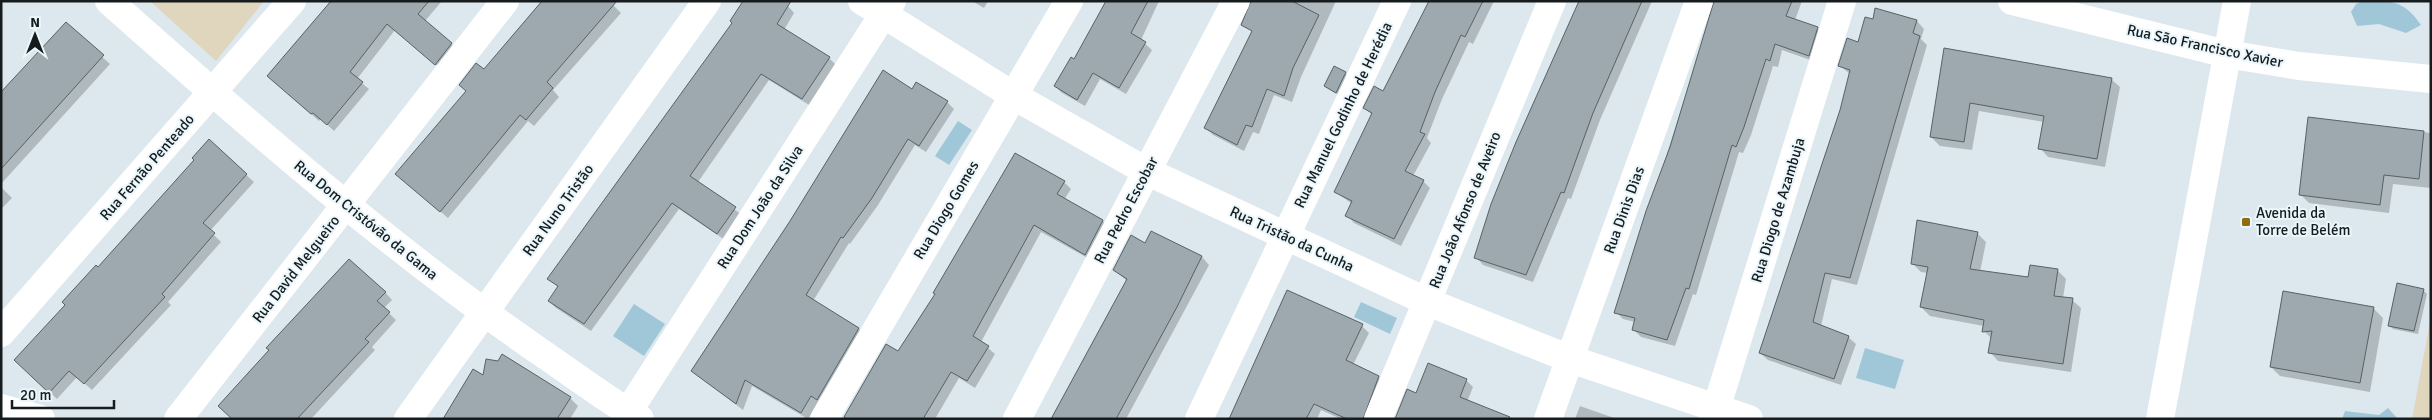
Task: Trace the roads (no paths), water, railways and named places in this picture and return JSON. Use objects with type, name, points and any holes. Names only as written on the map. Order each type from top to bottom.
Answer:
[{"type":"street","name":"Rua Dom Cristóvão da Gama","points":[[109,1],[212,93],[346,205],[484,314],[634,415]]},
{"type":"street","name":"Rua Fernão Penteado","points":[[1,333],[292,1]]},
{"type":"street","name":"Rua David Melgueiro","points":[[178,419],[505,1]]},
{"type":"street","name":"Rua Nuno Tristão","points":[[408,419],[707,1]]},
{"type":"street","name":"Rua Diogo Gomes","points":[[824,419],[1069,1]]},
{"type":"street","name":"Rua Pedro Escobar","points":[[1017,419],[1236,1]]},
{"type":"street","name":"Rua Manuel Godinho de Herédia","points":[[1199,419],[1284,235],[1397,1]]},
{"type":"street","name":"Rua João Afonso de Aveiro","points":[[1378,419],[1552,1]]},
{"type":"street","name":"Rua Dinis Dias","points":[[1548,419],[1699,1]]},
{"type":"street","name":"Rua Diogo de Azambuja","points":[[1714,414],[1842,1]]},
{"type":"street","name":"Rua São Francisco Xavier","points":[[2012,1],[2227,54],[2299,66],[2431,79]]},
{"type":"street","points":[[2160,419],[2237,1]]},
{"type":"street","name":"Rua Tristão da Cunha","points":[[879,6],[1014,96],[1146,171],[1428,302],[1714,414],[1749,419]]},
{"type":"street","name":"Rua Dom João da Silva","points":[[634,415],[879,6]]},
{"type":"street","points":[[1,408],[41,419]]},
{"type":"water","points":[[2363,1],[2390,2],[2403,6],[2421,25],[2406,33],[2379,24],[2357,26],[2351,12],[2356,4]]},
{"type":"water","points":[[958,121],[972,130],[949,165],[935,156]]},
{"type":"water","points":[[1361,302],[1397,318],[1390,334],[1354,317]]},
{"type":"water","points":[[634,304],[665,324],[644,356],[613,336]]},
{"type":"water","points":[[1865,348],[1904,360],[1895,389],[1856,378]]},
{"type":"water","points":[[2388,408],[2398,419],[2342,419],[2345,411],[2379,415]]},
{"type":"place","name":"Avenida da Torre de Belém","points":[[2246,222]]}]
